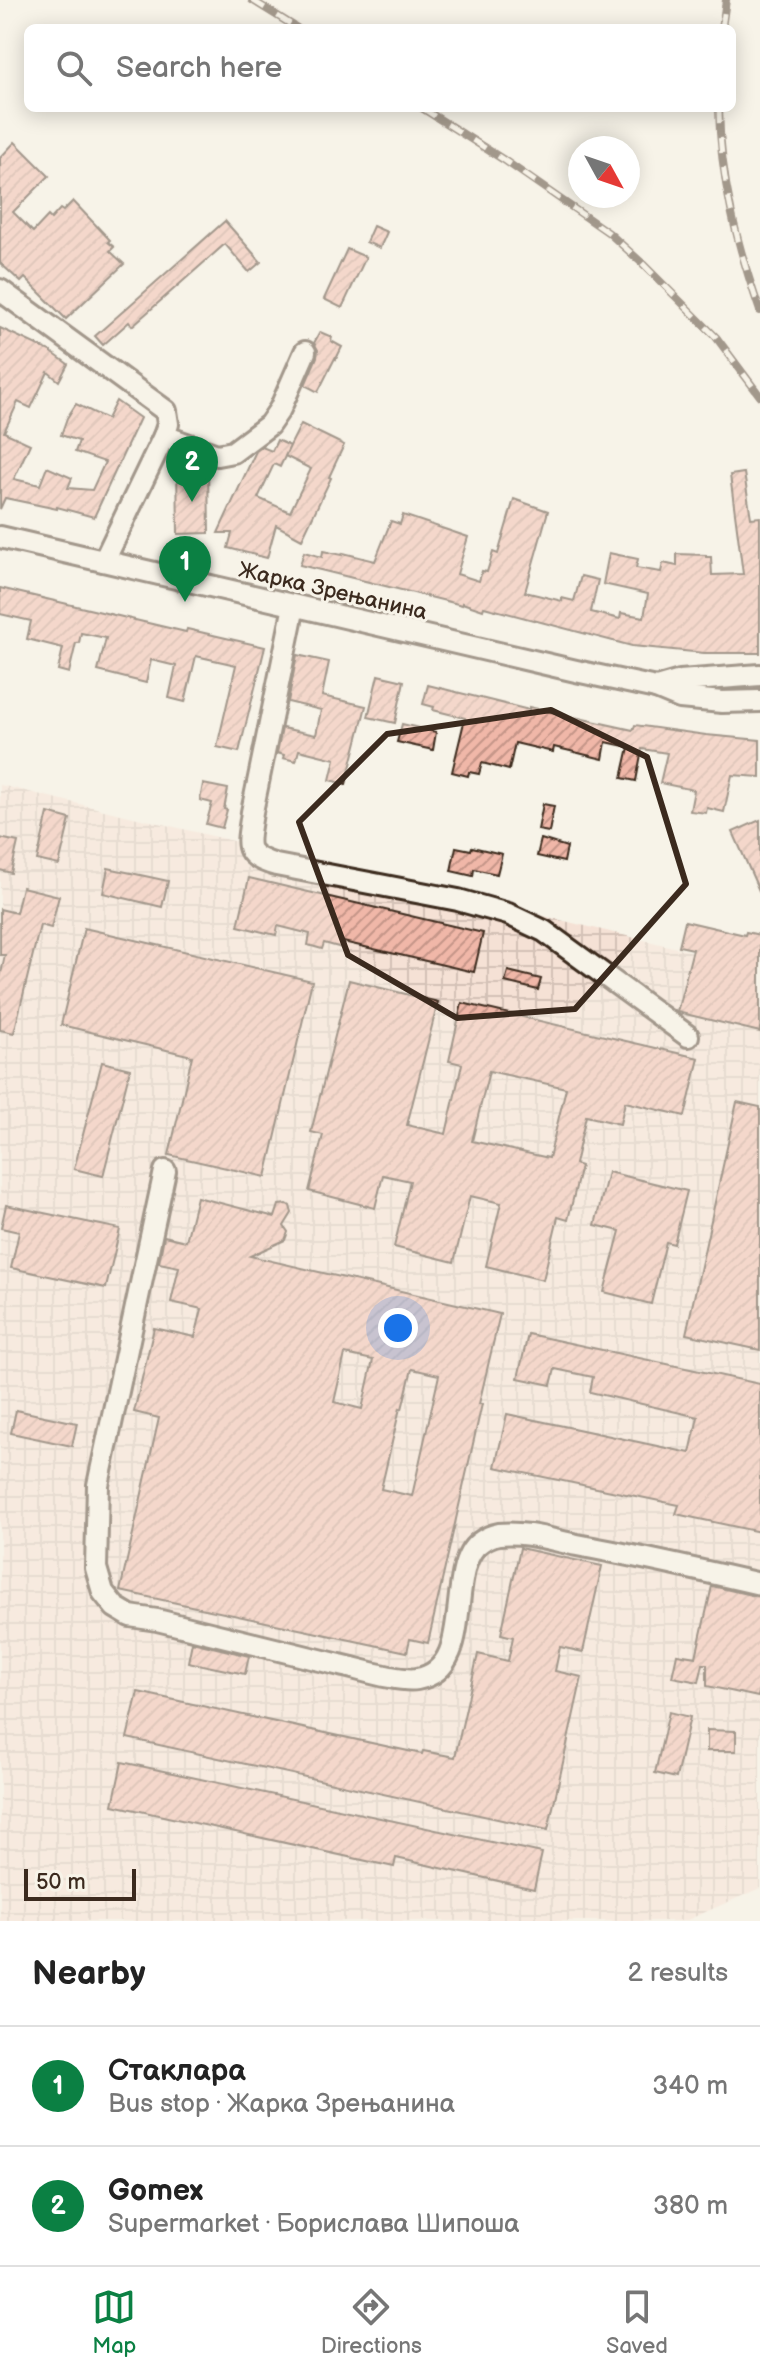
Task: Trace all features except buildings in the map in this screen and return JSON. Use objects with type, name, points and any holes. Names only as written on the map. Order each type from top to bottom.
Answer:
[{"type":"street","points":[[0,290],[166,411],[168,424],[164,436],[104,561]]},
{"type":"street","points":[[164,436],[217,455],[233,452],[269,425],[280,409],[305,352]]},
{"type":"street","name":"Жарка Зрењанина","points":[[0,537],[656,688],[680,698],[722,702],[760,701]]},
{"type":"street","points":[[294,606],[252,812],[249,850],[258,859],[276,865],[458,900],[508,914],[544,931],[688,1036]]},
{"type":"street","name":"Жарка Зрењанина","points":[[656,688],[680,681],[760,675]]},
{"type":"street","points":[[165,1171],[98,1485],[96,1568],[103,1592],[115,1607],[130,1616],[374,1673],[418,1679],[437,1671],[445,1661],[451,1646],[464,1568],[470,1552],[481,1541],[497,1534],[525,1535],[640,1556],[760,1584]]},
{"type":"highlighted area","points":[[551,710],[647,757],[686,884],[575,1009],[457,1018],[348,955],[299,822],[387,734]]},
{"type":"shaded area","points":[[0,785],[760,968],[760,1888],[685,1921],[0,1921]]},
{"type":"railway","points":[[252,0],[291,24]]},
{"type":"railway","points":[[723,24],[726,0]]},
{"type":"railway","points":[[428,112],[609,233],[716,337],[760,396]]},
{"type":"railway","points":[[719,112],[731,211],[760,311]]},
{"type":"place","name":"Gomex","points":[[192,502]]},
{"type":"place","name":"Стаклара","points":[[185,602]]}]
